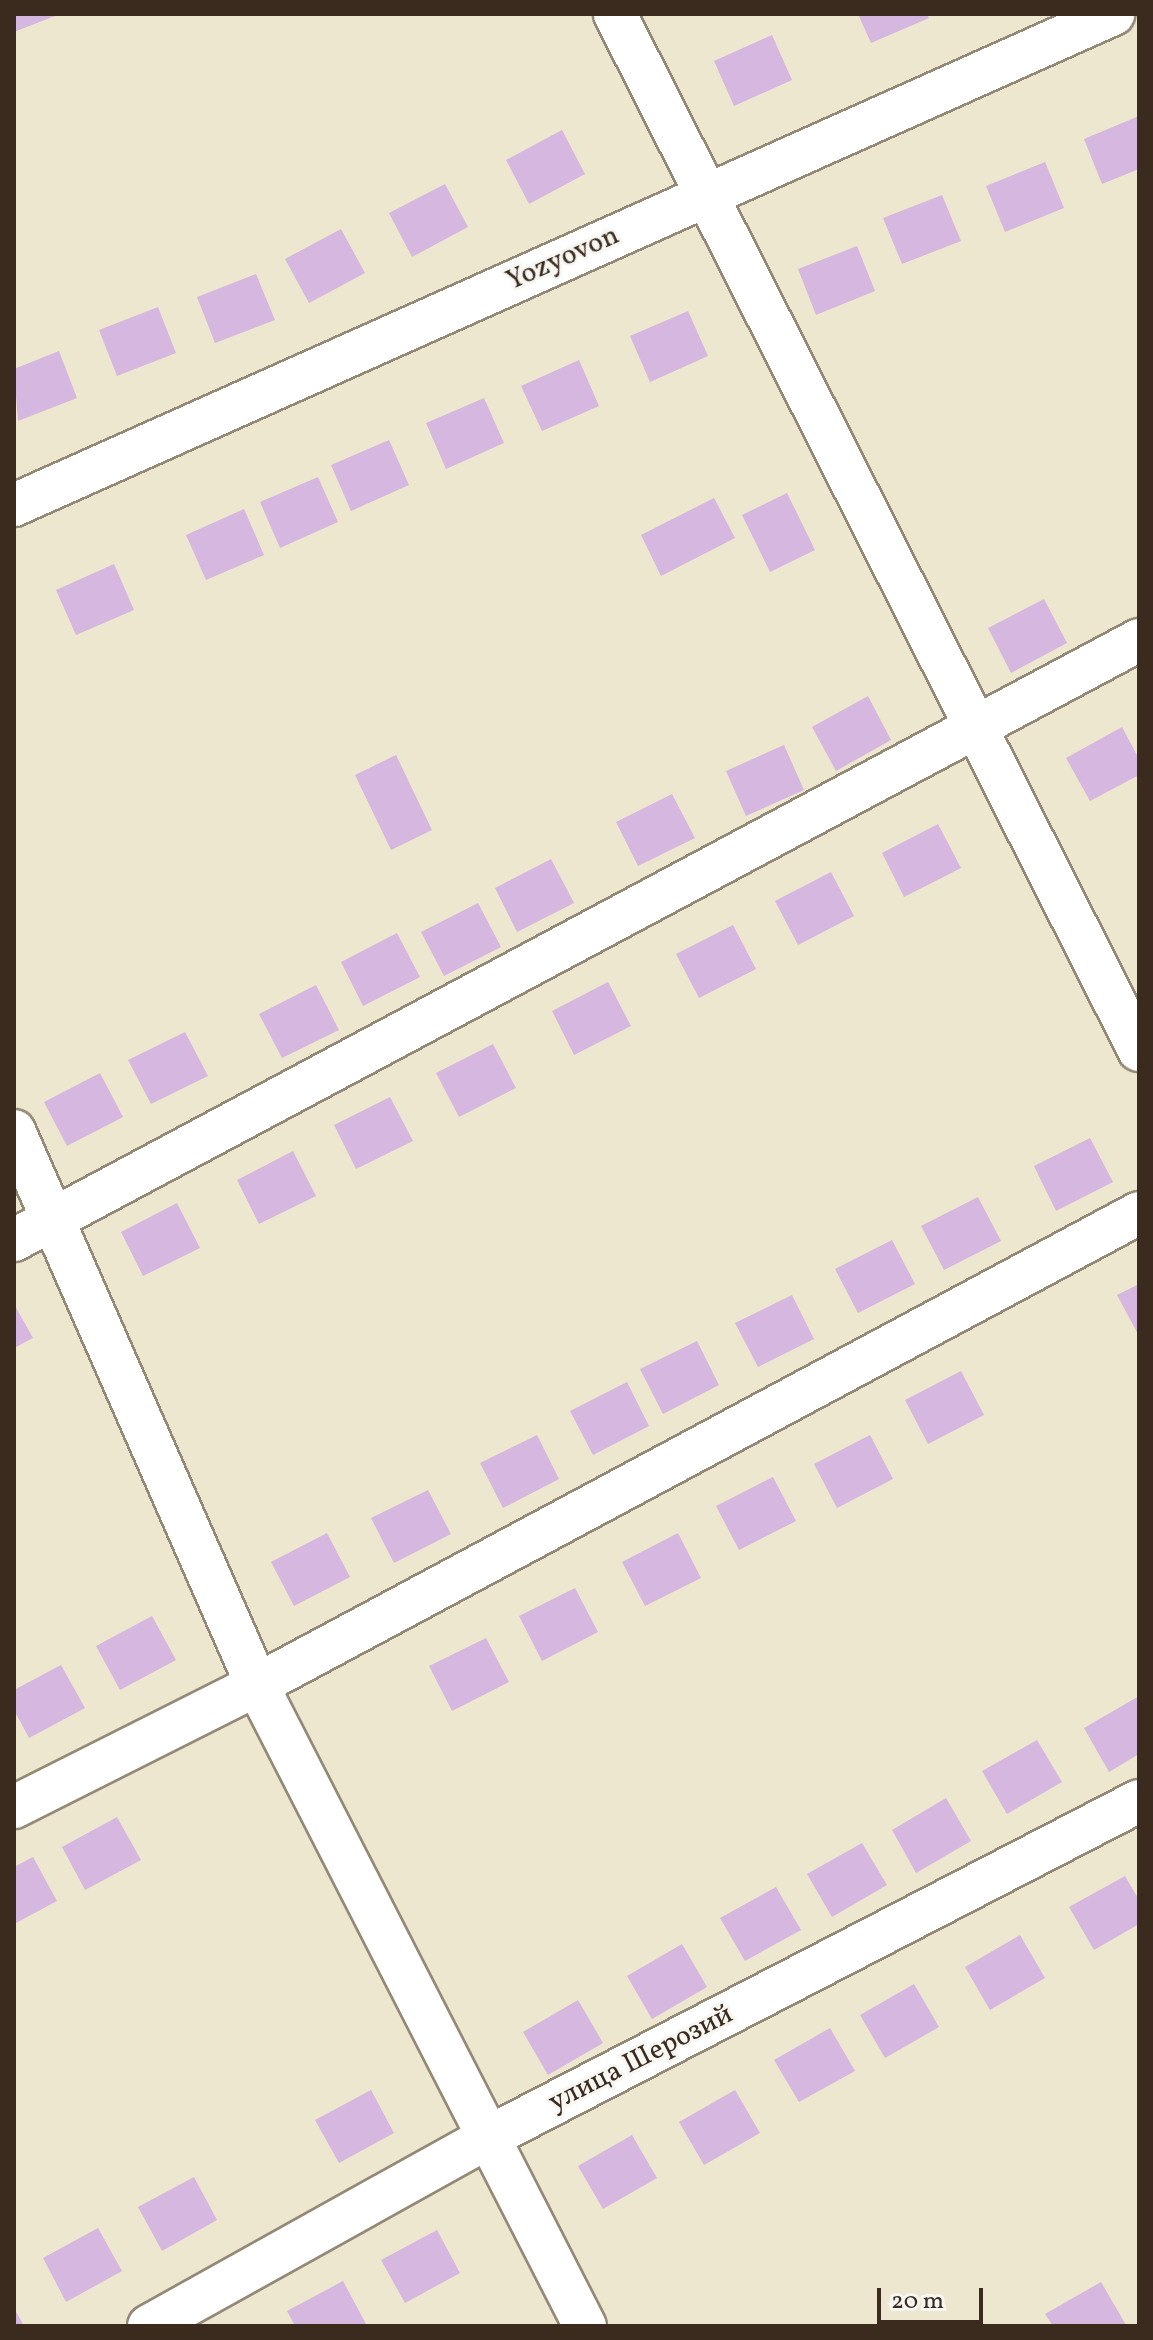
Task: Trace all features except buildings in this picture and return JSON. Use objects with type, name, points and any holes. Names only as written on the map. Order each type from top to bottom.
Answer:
[{"type":"street","points":[[615,14],[1139,1050]]},
{"type":"street","name":"Yozyovon","points":[[14,505],[1113,14]]},
{"type":"street","points":[[14,1240],[1139,640]]},
{"type":"street","points":[[14,1131],[257,1685],[485,2139],[585,2326]]},
{"type":"street","points":[[14,1807],[257,1685],[1139,1213]]},
{"type":"street","name":"улица Шерозий","points":[[149,2326],[485,2139],[1139,1801]]}]
